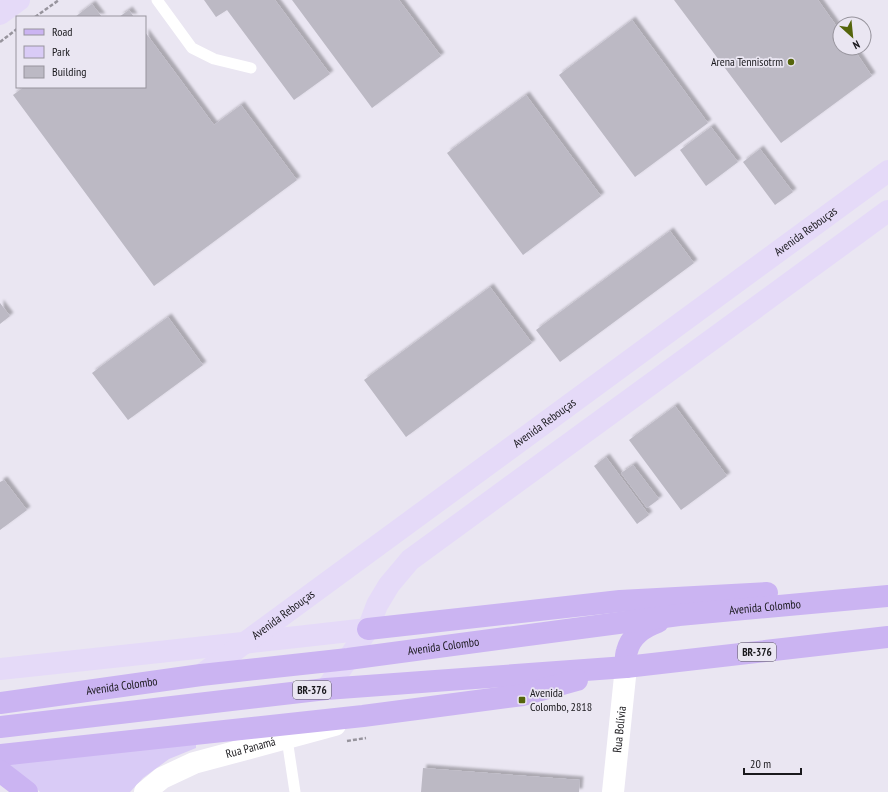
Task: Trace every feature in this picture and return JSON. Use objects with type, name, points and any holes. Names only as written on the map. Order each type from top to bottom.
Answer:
[{"type":"main road","points":[[0,14],[19,0]]},
{"type":"main road","name":"Avenida Rebouças","points":[[201,675],[888,171]]},
{"type":"main road","points":[[326,689],[368,629],[377,605],[389,585],[410,560],[888,211]]},
{"type":"main road","points":[[722,294],[741,318]]},
{"type":"main road","points":[[391,535],[410,560]]},
{"type":"main road","points":[[0,669],[620,601],[812,590],[888,589]]},
{"type":"main road","name":"Avenida Colombo","points":[[0,702],[201,675],[348,659],[679,615],[888,596]]},
{"type":"main road","points":[[0,755],[363,716],[523,695],[626,667],[627,650],[634,636],[649,625],[679,615]]},
{"type":"main road","name":"BR-376","points":[[0,727],[326,689],[626,667],[888,637]]},
{"type":"main road","points":[[0,771],[27,792]]},
{"type":"street","name":"Rua Bolívia","points":[[613,792],[626,667]]},
{"type":"street","name":"Rua Panamá","points":[[145,792],[162,778],[194,763],[286,739],[363,716]]},
{"type":"lane","points":[[157,0],[192,48],[214,59],[251,68]]},
{"type":"lane","points":[[286,739],[296,792]]},
{"type":"path","points":[[36,16],[59,0]]},
{"type":"path","points":[[0,42],[16,31]]},
{"type":"green space","points":[[196,739],[196,748],[169,759],[143,778],[130,792],[40,792],[9,764]]},
{"type":"building","points":[[204,0],[275,0],[330,74],[294,100],[227,10],[216,17]]},
{"type":"building","points":[[292,0],[399,0],[441,56],[372,108]]},
{"type":"building","name":"Arena Tennisotrm","points":[[674,0],[818,0],[832,20],[832,56],[858,56],[872,76],[781,143]]},
{"type":"building","points":[[92,4],[101,16],[76,16]]},
{"type":"building","points":[[129,10],[133,16],[120,16]]},
{"type":"building","points":[[632,20],[708,123],[635,177],[559,75]]},
{"type":"building","points":[[146,33],[214,125],[241,105],[297,180],[154,286],[13,95],[23,88],[146,88]]},
{"type":"building","points":[[526,95],[601,196],[523,255],[447,153]]},
{"type":"building","points":[[711,127],[738,162],[706,186],[680,150]]},
{"type":"building","points":[[760,149],[793,192],[775,205],[743,162]]},
{"type":"building","points":[[670,231],[694,263],[560,362],[536,330]]},
{"type":"building","points":[[490,287],[532,343],[406,437],[364,380]]},
{"type":"building","points":[[0,303],[10,316],[0,324]]},
{"type":"building","points":[[168,317],[203,365],[128,420],[92,373]]},
{"type":"building","points":[[675,406],[727,476],[681,510],[629,440]]},
{"type":"building","points":[[606,457],[649,515],[637,524],[594,466]]},
{"type":"building","points":[[633,465],[659,499],[647,508],[621,473]]},
{"type":"building","points":[[4,480],[27,510],[0,530],[0,482]]},
{"type":"building","points":[[423,768],[580,780],[579,792],[421,792]]},
{"type":"place","name":"Arena Tennisotrm","points":[[791,62]]},
{"type":"place","name":"Avenida Colombo, 2818","points":[[522,700]]}]
